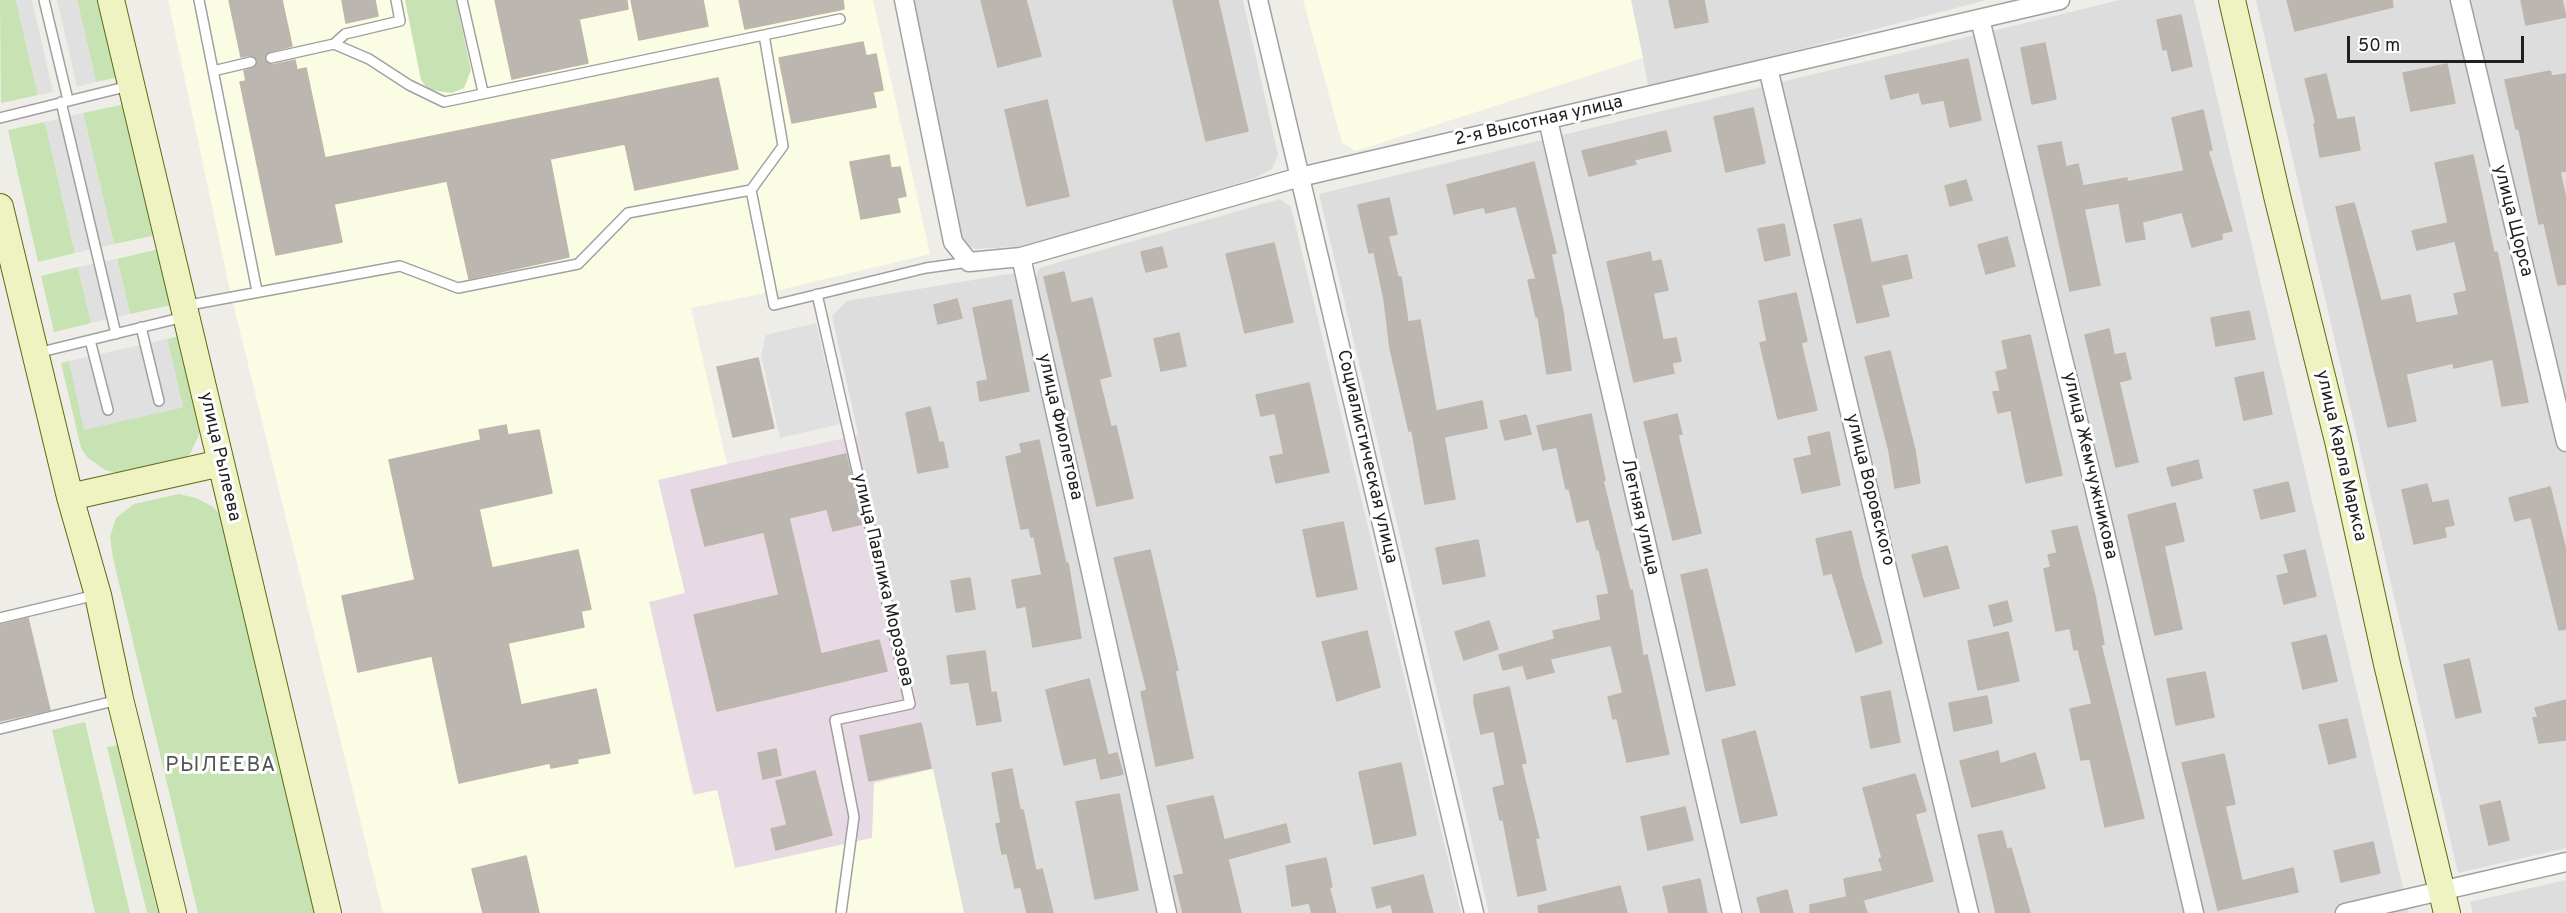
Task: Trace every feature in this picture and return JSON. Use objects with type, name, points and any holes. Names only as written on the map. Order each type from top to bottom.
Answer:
[{"type":"main road","name":"улица Рылеева","points":[[111,0],[328,913]]},
{"type":"main road","name":"улица Карла Маркса","points":[[2232,0],[2278,200],[2338,441],[2387,664],[2445,901]]},
{"type":"main road","points":[[0,207],[70,497],[98,595],[120,699],[172,913]]},
{"type":"main road","points":[[70,497],[221,463]]},
{"type":"street","points":[[904,0],[953,242],[969,262],[1021,257]]},
{"type":"street","name":"Социалистическая улица","points":[[1258,0],[1474,913]]},
{"type":"street","name":"2-я Высотная улица","points":[[1021,257],[1300,177],[2060,0]]},
{"type":"street","name":"улица Щорса","points":[[2460,0],[2566,442]]},
{"type":"street","name":"улица Жемчужникова","points":[[1980,19],[2194,913]]},
{"type":"street","name":"улица Воровского","points":[[1768,68],[1970,913]]},
{"type":"street","name":"Летняя улица","points":[[1548,120],[1732,913]]},
{"type":"street","name":"улица Фиолетова","points":[[1021,257],[1167,913]]},
{"type":"street","points":[[2345,913],[2445,901],[2566,862]]},
{"type":"lane","points":[[44,0],[116,334]]},
{"type":"lane","points":[[199,0],[257,291]]},
{"type":"lane","points":[[271,58],[334,44],[345,34],[400,21],[396,0]]},
{"type":"lane","points":[[462,0],[483,92]]},
{"type":"lane","points":[[334,44],[369,59],[409,85],[444,102],[840,19]]},
{"type":"lane","points":[[35,354],[141,327],[185,311],[257,291],[399,266],[458,288],[578,264],[628,213],[751,190],[783,146],[765,35]]},
{"type":"lane","points":[[213,71],[250,62]]},
{"type":"lane","points":[[0,118],[131,85]]},
{"type":"lane","points":[[751,190],[774,305],[926,268],[969,262]]},
{"type":"lane","name":"улица Павлика Морозова","points":[[817,294],[910,704],[835,720],[854,817],[841,913]]},
{"type":"lane","points":[[141,327],[159,401]]},
{"type":"lane","points":[[90,340],[108,410]]},
{"type":"lane","points":[[0,618],[98,595]]},
{"type":"lane","points":[[0,729],[120,699]]},
{"type":"shaded area","points":[[16,0],[32,0],[53,92],[38,95]]},
{"type":"shaded area","points":[[57,0],[77,0],[96,82],[77,87]]},
{"type":"shaded area","points":[[168,0],[873,0],[930,254],[771,292],[691,308],[727,464],[658,480],[685,593],[649,602],[693,795],[717,790],[735,868],[872,838],[874,783],[933,769],[964,913],[383,913],[231,295]]},
{"type":"shaded area","points":[[913,0],[1243,0],[1278,155],[1272,169],[1255,178],[1028,246],[975,249],[958,239]]},
{"type":"shaded area","points":[[1303,0],[1631,0],[1643,58],[1356,151],[1342,143]]},
{"type":"shaded area","points":[[1631,0],[1986,0],[1649,89]]},
{"type":"shaded area","points":[[2120,0],[2194,0],[2409,913],[1489,913],[1319,194]]},
{"type":"shaded area","points":[[2256,0],[2566,0],[2566,848],[2458,873]]},
{"type":"shaded area","points":[[83,113],[114,244],[75,253],[45,122]]},
{"type":"shaded area","points":[[1280,199],[1291,207],[1461,913],[1177,913],[1035,280],[1039,268]]},
{"type":"shaded area","points":[[117,259],[130,314],[91,323],[78,267]]},
{"type":"shaded area","points":[[1015,273],[1160,913],[964,913],[832,316],[847,301]]},
{"type":"shaded area","points":[[816,323],[840,424],[780,438],[761,356],[766,335]]},
{"type":"shaded area","points":[[167,339],[183,407],[84,430],[69,361]]},
{"type":"shaded area","points":[[859,435],[933,769],[874,783],[873,838],[735,868],[717,790],[694,795],[649,602],[684,593],[658,479]]},
{"type":"shaded area","points":[[2566,880],[2566,913],[2473,913],[2470,902]]},
{"type":"green space","points":[[0,0],[16,0],[38,95],[1,103]]},
{"type":"green space","points":[[77,0],[101,0],[119,77],[96,82]]},
{"type":"green space","points":[[405,0],[456,0],[471,70],[464,88],[452,93],[437,91],[427,88],[421,80]]},
{"type":"green space","points":[[125,104],[156,235],[114,244],[83,113]]},
{"type":"green space","points":[[45,122],[75,253],[38,262],[8,130]]},
{"type":"green space","points":[[159,249],[172,305],[130,314],[117,259]]},
{"type":"green space","points":[[78,267],[91,323],[54,332],[41,276]]},
{"type":"green space","points":[[179,336],[201,426],[190,454],[179,462],[126,475],[105,470],[87,457],[81,448],[61,363],[69,361],[85,429],[183,407],[167,339]]},
{"type":"green space","points":[[179,494],[196,498],[213,507],[222,517],[318,913],[198,913],[113,558],[110,537],[116,518],[134,504]]},
{"type":"green space","points":[[85,722],[130,913],[95,913],[52,730]]},
{"type":"green space","points":[[118,745],[158,913],[147,913],[107,747]]},
{"type":"building","points":[[229,0],[282,0],[292,46],[269,52],[265,55],[265,60],[272,65],[295,60],[297,70],[306,68],[325,158],[718,78],[738,169],[635,190],[625,144],[550,159],[569,257],[469,279],[447,181],[334,204],[342,242],[276,255],[240,82],[246,81],[244,71],[255,67],[258,61],[252,55],[241,57]]},
{"type":"building","points":[[342,0],[375,0],[378,16],[346,23]]},
{"type":"building","points":[[495,0],[627,0],[628,9],[579,19],[588,63],[512,79]]},
{"type":"building","points":[[631,0],[703,0],[708,26],[639,40]]},
{"type":"building","points":[[739,0],[843,0],[844,9],[745,29]]},
{"type":"building","points":[[981,0],[1026,0],[1041,56],[998,67]]},
{"type":"building","points":[[1173,0],[1218,0],[1248,131],[1206,141]]},
{"type":"building","points":[[1669,0],[1704,0],[1708,22],[1675,28]]},
{"type":"building","points":[[2287,0],[2392,0],[2393,7],[2295,31]]},
{"type":"building","points":[[2521,0],[2562,0],[2566,17],[2526,25]]},
{"type":"building","points":[[2181,15],[2192,66],[2172,71],[2167,49],[2163,50],[2157,20]]},
{"type":"building","points":[[863,42],[866,56],[876,54],[881,79],[883,90],[873,92],[876,107],[792,123],[779,58]]},
{"type":"building","points":[[2045,43],[2056,99],[2032,104],[2021,48]]},
{"type":"building","points":[[1968,59],[1981,120],[1950,127],[1944,100],[1922,104],[1919,92],[1891,99],[1885,76]]},
{"type":"building","points":[[2447,64],[2455,103],[2411,111],[2403,73]]},
{"type":"building","points":[[2550,71],[2552,76],[2566,74],[2566,171],[2560,172],[2566,199],[2566,284],[2558,285],[2544,223],[2539,224],[2519,129],[2516,129],[2505,80]]},
{"type":"building","points":[[2326,74],[2337,120],[2354,117],[2360,150],[2320,157],[2314,124],[2316,124],[2305,79]]},
{"type":"building","points":[[1047,100],[1069,196],[1027,206],[1005,110]]},
{"type":"building","points":[[1753,108],[1765,163],[1726,172],[1714,117]]},
{"type":"building","points":[[2203,110],[2212,150],[2208,151],[2232,231],[2222,233],[2222,239],[2192,247],[2182,212],[2142,222],[2145,239],[2126,242],[2119,203],[2084,209],[2100,285],[2070,291],[2038,146],[2061,142],[2066,167],[2078,164],[2083,186],[2127,178],[2127,182],[2184,171],[2172,118]]},
{"type":"building","points":[[1666,131],[1671,151],[1634,160],[1636,164],[1589,176],[1582,151]]},
{"type":"building","points":[[889,155],[891,168],[900,167],[906,196],[897,198],[900,212],[861,219],[850,162]]},
{"type":"building","points":[[2473,155],[2494,253],[2497,252],[2528,402],[2502,406],[2493,359],[2454,368],[2453,363],[2406,374],[2416,421],[2388,427],[2336,207],[2354,203],[2381,301],[2410,295],[2416,323],[2459,315],[2454,294],[2467,291],[2455,241],[2417,250],[2412,231],[2448,223],[2435,163]]},
{"type":"building","points":[[1534,162],[1556,253],[1551,254],[1563,312],[1571,370],[1547,374],[1538,317],[1536,317],[1528,280],[1536,279],[1516,206],[1486,213],[1484,207],[1454,214],[1447,185]]},
{"type":"building","points":[[1966,180],[1972,200],[1950,206],[1945,186]]},
{"type":"building","points":[[1389,198],[1397,234],[1388,236],[1398,277],[1401,277],[1408,322],[1420,320],[1436,411],[1482,401],[1487,428],[1444,437],[1455,499],[1425,504],[1412,431],[1409,431],[1390,348],[1384,299],[1374,252],[1369,253],[1358,205]]},
{"type":"building","points":[[1861,219],[1871,263],[1907,255],[1912,278],[1881,285],[1889,316],[1857,323],[1834,225]]},
{"type":"building","points":[[1784,224],[1790,255],[1765,261],[1758,229]]},
{"type":"building","points":[[2007,237],[2015,266],[1986,274],[1978,245]]},
{"type":"building","points":[[1274,243],[1293,322],[1245,333],[1226,254]]},
{"type":"building","points":[[1162,247],[1167,267],[1146,272],[1141,252]]},
{"type":"building","points":[[1650,252],[1652,262],[1661,260],[1668,290],[1653,293],[1663,340],[1676,338],[1681,361],[1672,363],[1674,373],[1634,382],[1607,262]]},
{"type":"building","points":[[1064,272],[1071,303],[1092,298],[1111,376],[1099,379],[1111,427],[1116,426],[1133,498],[1097,506],[1044,277]]},
{"type":"building","points":[[1796,293],[1807,341],[1801,343],[1817,410],[1778,419],[1760,343],[1767,341],[1759,301]]},
{"type":"building","points":[[957,299],[962,318],[938,324],[934,305]]},
{"type":"building","points":[[1011,300],[1029,391],[980,401],[977,382],[988,380],[973,308]]},
{"type":"building","points":[[2249,311],[2255,339],[2216,346],[2211,318]]},
{"type":"building","points":[[2109,329],[2114,355],[2125,353],[2131,379],[2119,382],[2138,462],[2116,467],[2085,335]]},
{"type":"building","points":[[1179,333],[1186,366],[1161,371],[1154,339]]},
{"type":"building","points":[[2030,335],[2062,475],[2026,483],[2011,410],[1998,413],[1993,392],[2000,391],[1996,372],[2008,369],[2002,341]]},
{"type":"building","points":[[1890,351],[1915,450],[1920,483],[1895,488],[1889,451],[1865,357]]},
{"type":"building","points":[[758,358],[774,428],[733,437],[717,367]]},
{"type":"building","points":[[2263,372],[2272,414],[2244,420],[2235,378]]},
{"type":"building","points":[[1309,383],[1329,472],[1276,483],[1270,457],[1284,454],[1275,413],[1261,416],[1256,395]]},
{"type":"building","points":[[930,407],[939,443],[943,442],[948,467],[918,473],[906,413]]},
{"type":"building","points":[[1591,414],[1605,480],[1603,481],[1630,591],[1632,590],[1643,656],[1647,655],[1669,754],[1627,762],[1617,718],[1613,719],[1608,697],[1623,693],[1611,645],[1550,659],[1554,672],[1527,679],[1523,665],[1503,670],[1499,655],[1555,639],[1553,631],[1601,620],[1597,596],[1609,594],[1599,549],[1597,550],[1589,519],[1577,522],[1569,488],[1566,489],[1557,447],[1543,450],[1537,426]]},
{"type":"building","points":[[1677,414],[1682,434],[1678,435],[1701,533],[1673,540],[1644,422]]},
{"type":"building","points":[[1526,415],[1531,434],[1505,440],[1500,421]]},
{"type":"building","points":[[506,425],[508,435],[539,430],[552,493],[479,509],[492,568],[578,550],[591,609],[581,611],[584,627],[508,643],[521,705],[596,689],[610,753],[577,759],[578,763],[551,768],[550,763],[459,783],[432,656],[358,672],[342,596],[415,580],[389,460],[481,440],[479,430]]},
{"type":"building","points":[[1829,432],[1840,485],[1802,493],[1794,459],[1812,455],[1808,437]]},
{"type":"building","points":[[1039,440],[1066,564],[1068,563],[1081,638],[1033,647],[1026,606],[1017,608],[1012,580],[1042,575],[1034,536],[1031,537],[1029,528],[1021,529],[1006,457],[1022,453],[1020,444]]},
{"type":"building","points":[[846,454],[862,524],[833,531],[827,509],[789,518],[821,654],[879,640],[887,671],[717,711],[694,615],[779,595],[764,532],[705,546],[691,490]]},
{"type":"building","points":[[2198,460],[2202,478],[2172,486],[2167,468]]},
{"type":"building","points":[[2288,482],[2295,511],[2261,519],[2254,490]]},
{"type":"building","points":[[2427,484],[2432,503],[2448,500],[2454,525],[2444,527],[2446,537],[2414,544],[2402,490]]},
{"type":"building","points":[[2550,487],[2566,550],[2566,629],[2559,630],[2531,517],[2515,521],[2509,498]]},
{"type":"building","points":[[2175,503],[2184,541],[2164,546],[2182,629],[2155,635],[2128,515]]},
{"type":"building","points":[[1343,522],[1357,589],[1317,597],[1303,530]]},
{"type":"building","points":[[2077,526],[2095,596],[2104,644],[2101,645],[2144,818],[2105,827],[2090,759],[2081,760],[2070,709],[2092,704],[2078,649],[2074,650],[2070,628],[2056,631],[2044,569],[2051,567],[2048,555],[2057,553],[2052,531]]},
{"type":"building","points":[[1851,531],[1882,643],[1856,652],[1832,573],[1824,575],[1816,539]]},
{"type":"building","points":[[1478,540],[1485,576],[1443,584],[1436,548]]},
{"type":"building","points":[[1947,546],[1959,588],[1924,597],[1912,555]]},
{"type":"building","points":[[1150,550],[1178,670],[1175,671],[1193,758],[1156,766],[1141,692],[1147,690],[1114,558]]},
{"type":"building","points":[[2305,550],[2316,596],[2284,604],[2277,576],[2289,573],[2284,555]]},
{"type":"building","points":[[1707,569],[1735,685],[1706,691],[1681,575]]},
{"type":"building","points":[[970,578],[975,609],[956,612],[951,581]]},
{"type":"building","points":[[2007,601],[2012,621],[1994,626],[1989,606]]},
{"type":"building","points":[[28,618],[50,710],[0,721],[0,625]]},
{"type":"building","points":[[1489,621],[1498,649],[1464,660],[1455,632]]},
{"type":"building","points":[[1367,631],[1380,687],[1337,701],[1322,642]]},
{"type":"building","points":[[2008,632],[2019,681],[1978,690],[1968,641]]},
{"type":"building","points":[[2326,635],[2337,681],[2303,689],[2292,643]]},
{"type":"building","points":[[985,651],[991,693],[996,692],[1001,721],[977,725],[969,682],[951,684],[947,656]]},
{"type":"building","points":[[2469,659],[2481,712],[2456,718],[2444,665]]},
{"type":"building","points":[[2205,672],[2214,717],[2176,725],[2167,679]]},
{"type":"building","points":[[1089,679],[1108,755],[1064,765],[1046,690]]},
{"type":"building","points":[[1509,687],[1526,763],[1521,764],[1539,838],[1535,838],[1546,890],[1518,896],[1503,819],[1500,820],[1493,788],[1505,785],[1494,731],[1481,734],[1474,703],[1474,695]]},
{"type":"building","points":[[1890,691],[1900,742],[1871,748],[1861,697]]},
{"type":"building","points":[[1987,696],[1992,723],[1954,731],[1949,703]]},
{"type":"building","points":[[2566,700],[2566,740],[2539,743],[2533,718],[2538,717],[2535,708]]},
{"type":"building","points":[[2347,719],[2356,757],[2329,764],[2319,725]]},
{"type":"building","points":[[921,723],[931,768],[869,781],[860,736]]},
{"type":"building","points":[[1755,731],[1777,815],[1741,823],[1722,740]]},
{"type":"building","points":[[776,749],[781,775],[763,779],[758,753]]},
{"type":"building","points":[[1998,751],[2000,764],[2035,753],[2045,788],[1972,807],[1960,761]]},
{"type":"building","points":[[1117,753],[1123,774],[1101,779],[1096,758]]},
{"type":"building","points":[[2224,754],[2235,804],[2225,806],[2242,881],[2293,868],[2298,892],[2218,910],[2182,763]]},
{"type":"building","points":[[1401,763],[1416,835],[1374,844],[1359,772]]},
{"type":"building","points":[[1012,769],[1036,871],[1042,869],[1053,913],[1027,913],[1021,887],[1015,888],[1007,853],[1002,854],[996,824],[1001,823],[992,773]]},
{"type":"building","points":[[815,771],[832,835],[776,850],[771,829],[787,825],[776,781]]},
{"type":"building","points":[[1915,774],[1926,811],[1915,814],[1933,881],[1863,900],[1867,913],[1810,913],[1810,905],[1847,897],[1844,879],[1883,871],[1879,859],[1882,858],[1863,788]]},
{"type":"building","points":[[1119,794],[1138,890],[1095,899],[1076,802]]},
{"type":"building","points":[[1213,796],[1224,840],[1286,824],[1290,842],[1228,859],[1241,913],[1183,913],[1174,876],[1184,874],[1167,806]]},
{"type":"building","points":[[2500,801],[2509,840],[2489,845],[2480,806]]},
{"type":"building","points":[[1685,807],[1693,840],[1648,850],[1641,817]]},
{"type":"building","points":[[2002,831],[2007,850],[2011,848],[2030,913],[1996,913],[1978,835]]},
{"type":"building","points":[[2373,842],[2380,873],[2341,882],[2334,851]]},
{"type":"building","points":[[526,856],[539,913],[483,913],[472,869]]},
{"type":"building","points":[[1326,858],[1332,887],[1329,887],[1336,913],[1312,913],[1309,903],[1292,906],[1286,866]]},
{"type":"building","points":[[1423,875],[1433,913],[1393,913],[1391,904],[1377,908],[1372,888]]},
{"type":"building","points":[[1700,879],[1707,913],[1669,913],[1663,887]]},
{"type":"building","points":[[1620,886],[1627,913],[1539,913],[1538,906]]},
{"type":"building","points":[[1787,890],[1793,913],[1761,913],[1757,898]]},
{"type":"district","name":"РЫЛЕЕВА","points":[[221,767]]}]
